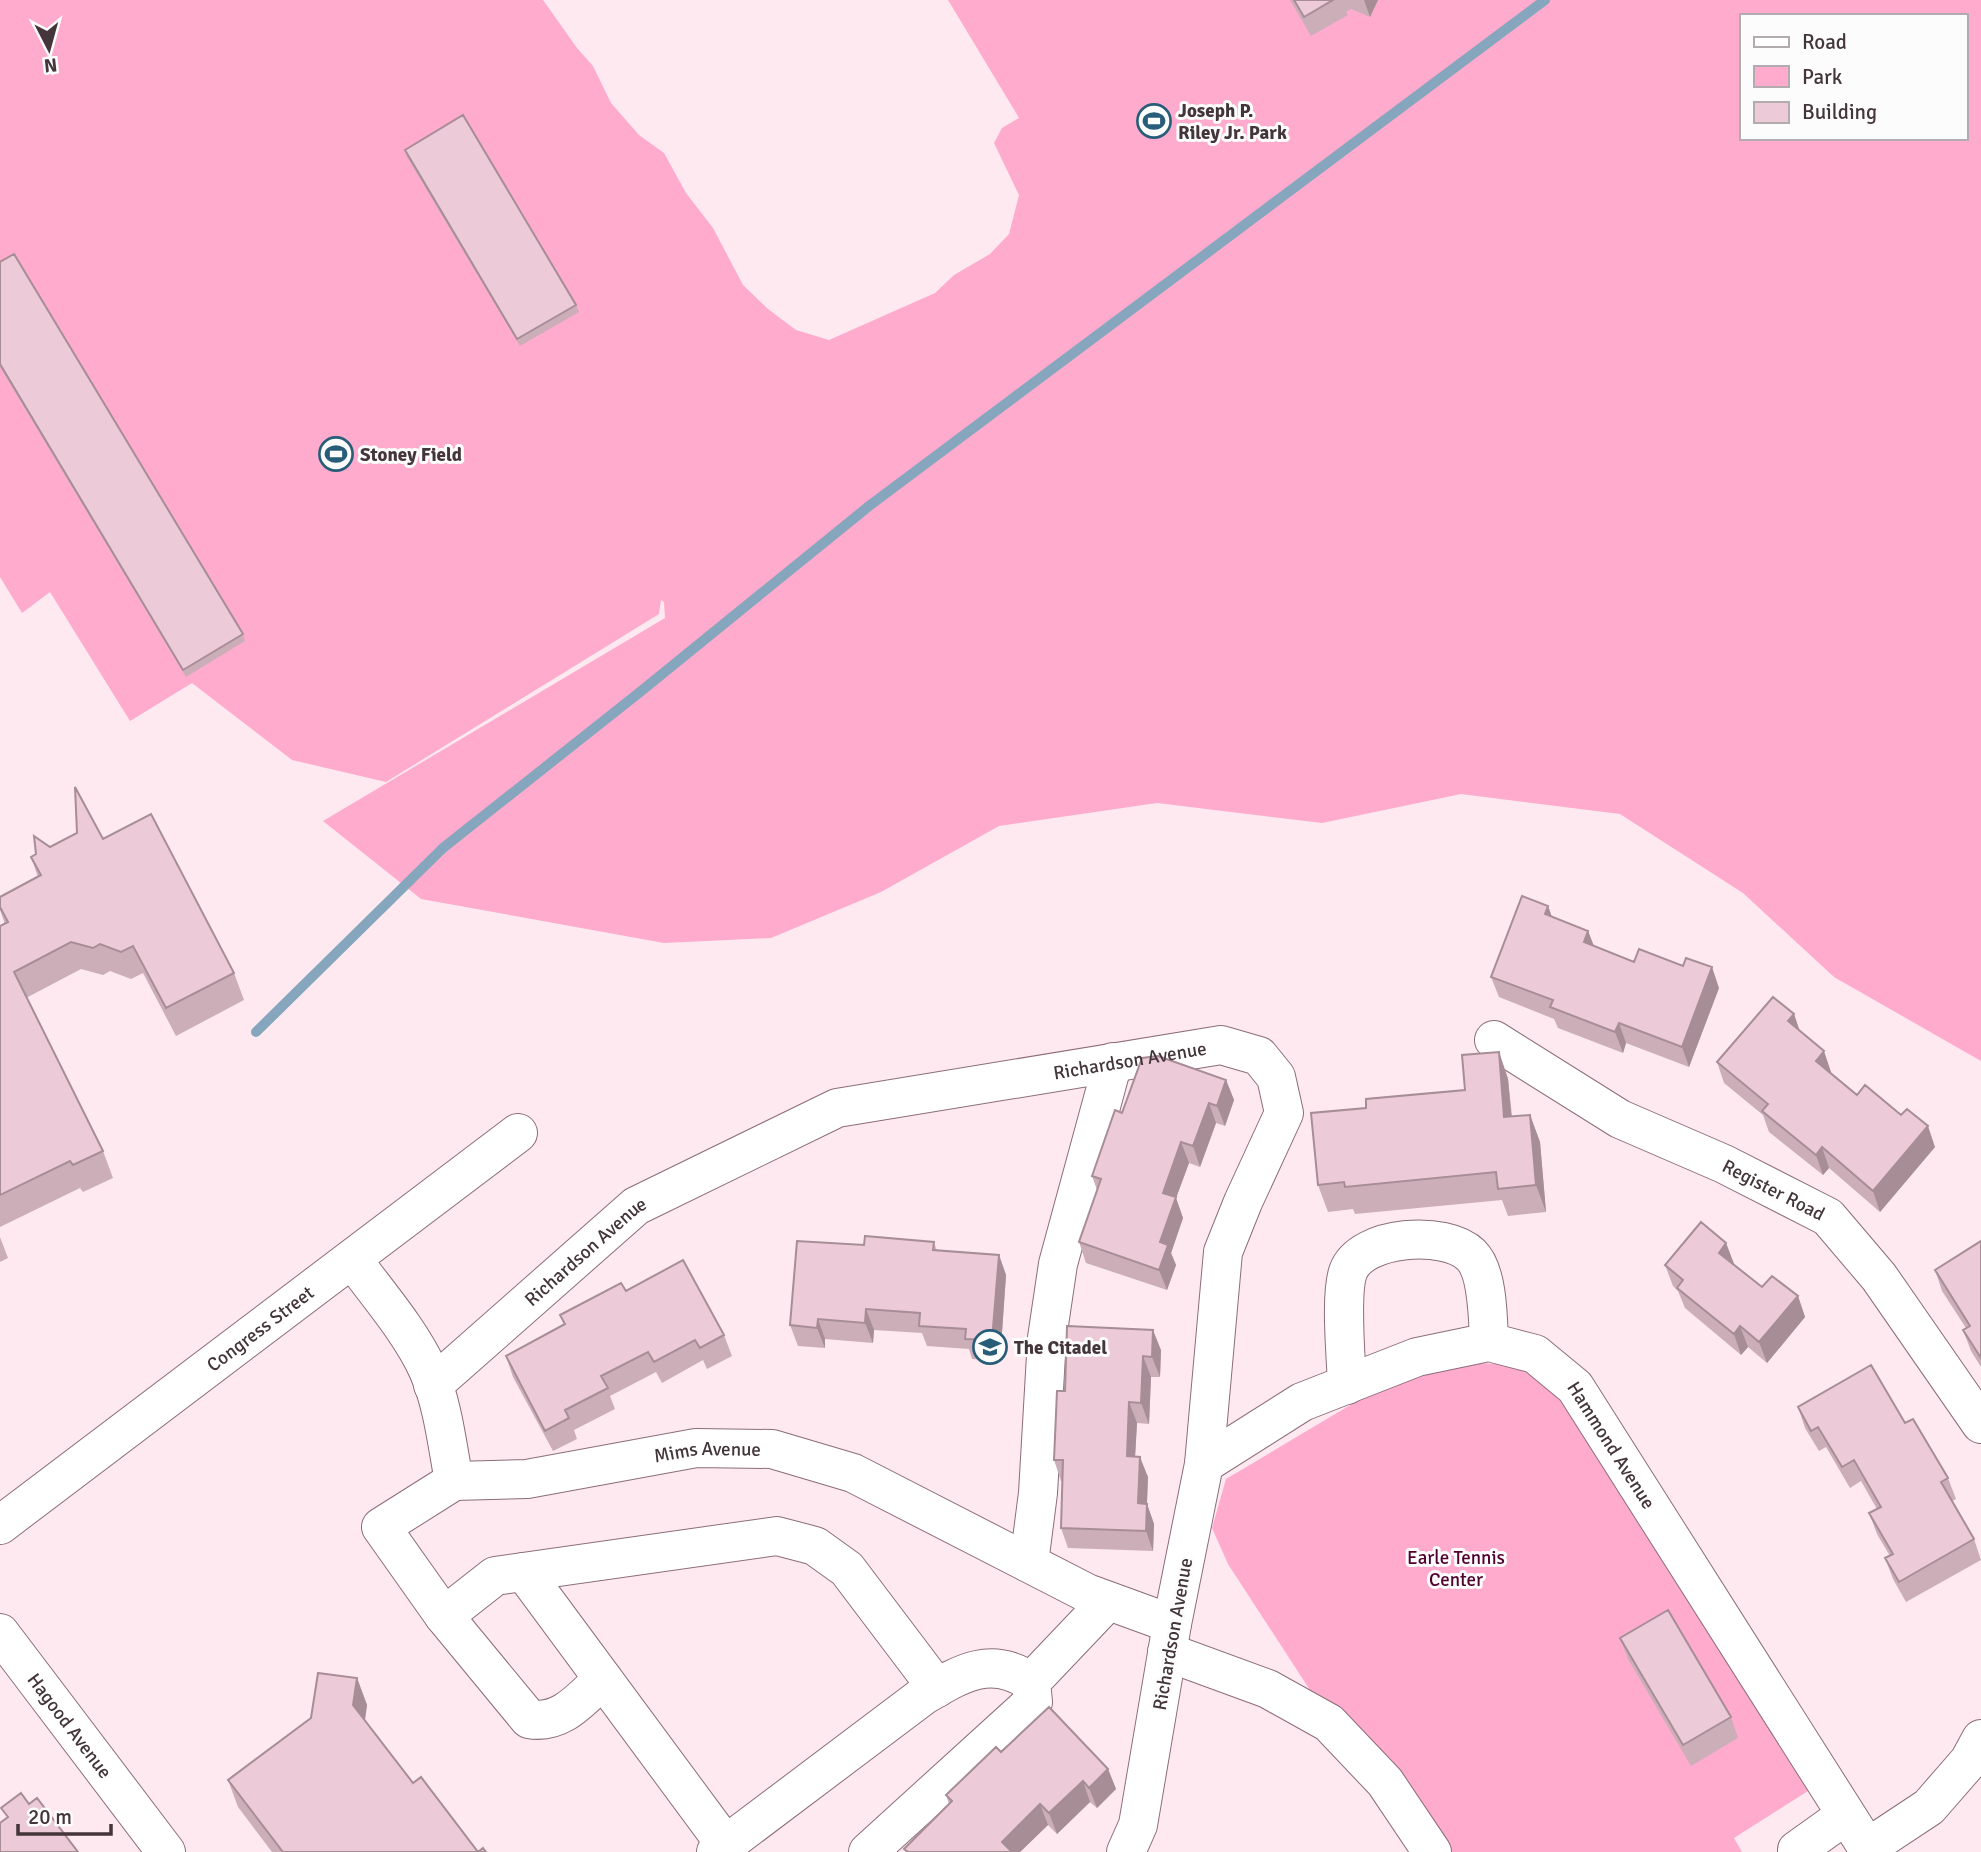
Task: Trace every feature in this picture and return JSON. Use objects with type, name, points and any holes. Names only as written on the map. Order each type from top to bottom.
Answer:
[{"type":"street","name":"Register Road","points":[[1494,1040],[1620,1119],[1724,1164],[1828,1217],[1879,1277],[1981,1423]]},
{"type":"street","name":"Richardson Avenue","points":[[433,1385],[636,1206],[837,1108],[1221,1045],[1259,1056],[1276,1077],[1284,1113],[1223,1252],[1204,1464],[1170,1638],[1138,1825],[1126,1852]]},
{"type":"street","points":[[1029,1563],[1038,1493],[1044,1377],[1054,1288],[1065,1237],[1113,1062]]},
{"type":"street","name":"Congress Street","points":[[0,1525],[518,1133]]},
{"type":"street","points":[[1347,1385],[1345,1291],[1348,1272],[1356,1258],[1370,1247],[1386,1242],[1439,1240],[1456,1244],[1471,1255],[1480,1267],[1489,1342]]},
{"type":"street","points":[[352,1259],[413,1343],[428,1369],[439,1402],[454,1480],[381,1527],[444,1616],[529,1718],[542,1721],[564,1714],[603,1679]]},
{"type":"street","name":"Hammond Avenue","points":[[1204,1464],[1302,1402],[1417,1357],[1489,1342],[1535,1354],[1575,1387],[1868,1850]]},
{"type":"street","name":"Mims Avenue","points":[[454,1480],[527,1479],[696,1448],[772,1449],[853,1473],[1087,1593],[1108,1601],[1170,1638],[1329,1723],[1385,1782],[1432,1852]]},
{"type":"street","points":[[444,1616],[495,1576],[776,1536],[815,1546],[848,1569],[937,1688]]},
{"type":"street","points":[[524,1572],[603,1679],[720,1848],[958,1675],[989,1668],[1014,1671],[1031,1682]]},
{"type":"street","points":[[868,1852],[1033,1702],[1031,1682],[1108,1601]]},
{"type":"street","name":"Hagood Avenue","points":[[0,1633],[166,1852]]},
{"type":"street","points":[[1868,1850],[1929,1807],[1969,1761],[1980,1742]]},
{"type":"street","points":[[1797,1852],[1846,1815]]},
{"type":"green space","points":[[0,0],[543,0],[593,66],[611,103],[639,135],[664,153],[686,193],[713,228],[743,285],[768,309],[796,330],[829,340],[935,293],[954,275],[990,254],[1009,234],[1019,195],[994,143],[1002,128],[1019,118],[948,0],[1981,0],[1981,1061],[1834,977],[1743,893],[1620,814],[1461,794],[1322,823],[1157,803],[999,826],[881,892],[771,938],[664,943],[421,899],[323,821],[665,618],[664,602],[661,600],[659,614],[386,782],[292,760],[192,683],[130,721],[50,592],[22,613],[0,577]]},
{"type":"green space","name":"Earle Tennis Center","points":[[1460,1362],[1514,1365],[1553,1382],[1816,1786],[1734,1838],[1742,1852],[1447,1852],[1319,1704],[1228,1564],[1212,1528],[1226,1479],[1389,1382]]},
{"type":"building","points":[[1294,0],[1333,0],[1304,17]]},
{"type":"building","points":[[463,115],[576,305],[517,339],[405,150]]},
{"type":"building","points":[[14,254],[243,634],[183,670],[0,364],[0,262]]},
{"type":"building","points":[[75,787],[103,839],[151,814],[234,973],[166,1008],[133,946],[121,952],[100,944],[93,948],[71,942],[14,972],[103,1151],[73,1165],[70,1161],[0,1195],[0,926],[8,922],[0,907],[0,897],[41,875],[31,857],[36,854],[34,836],[50,847],[77,833]]},
{"type":"building","points":[[1522,896],[1548,906],[1545,914],[1588,931],[1584,942],[1634,962],[1639,949],[1683,966],[1686,958],[1712,967],[1682,1047],[1619,1023],[1615,1032],[1550,1007],[1553,1000],[1491,977]]},
{"type":"building","points":[[1773,997],[1794,1014],[1788,1021],[1824,1051],[1816,1061],[1857,1095],[1865,1085],[1901,1115],[1907,1109],[1928,1126],[1873,1191],[1822,1147],[1816,1155],[1762,1111],[1768,1104],[1717,1062]]},
{"type":"building","points":[[1499,1052],[1504,1117],[1530,1115],[1536,1185],[1498,1189],[1496,1172],[1345,1187],[1344,1182],[1318,1185],[1311,1113],[1366,1108],[1366,1099],[1465,1090],[1462,1055]]},
{"type":"building","points":[[1158,1056],[1226,1080],[1217,1106],[1209,1103],[1193,1146],[1181,1142],[1163,1193],[1176,1197],[1160,1242],[1168,1245],[1159,1270],[1079,1242],[1101,1179],[1092,1176],[1115,1110],[1122,1113],[1142,1058]]},
{"type":"building","points":[[1701,1222],[1726,1243],[1719,1253],[1762,1287],[1772,1276],[1798,1296],[1759,1342],[1740,1326],[1734,1334],[1677,1288],[1683,1280],[1665,1265]]},
{"type":"building","points":[[865,1236],[934,1242],[933,1250],[999,1255],[992,1340],[965,1339],[966,1329],[919,1326],[920,1313],[866,1309],[865,1323],[818,1319],[817,1328],[790,1325],[797,1241],[864,1245]]},
{"type":"building","points":[[1981,1241],[1981,1358],[1963,1330],[1970,1326],[1935,1270]]},
{"type":"building","points":[[683,1260],[724,1335],[700,1348],[695,1340],[654,1362],[648,1352],[601,1376],[608,1388],[565,1410],[569,1418],[545,1431],[506,1356],[565,1324],[560,1315],[621,1283],[626,1291]]},
{"type":"building","points":[[1067,1326],[1153,1330],[1152,1357],[1143,1356],[1141,1403],[1129,1402],[1127,1456],[1140,1457],[1138,1503],[1147,1504],[1146,1531],[1061,1528],[1063,1460],[1054,1460],[1057,1391],[1065,1391]]},
{"type":"building","points":[[1871,1365],[1905,1423],[1913,1419],[1948,1478],[1941,1482],[1974,1539],[1899,1582],[1885,1558],[1893,1554],[1869,1513],[1881,1507],[1854,1460],[1842,1467],[1818,1427],[1811,1431],[1798,1407]]},
{"type":"building","points":[[1668,1610],[1731,1717],[1683,1745],[1620,1638]]},
{"type":"building","points":[[318,1673],[357,1678],[353,1705],[413,1783],[421,1777],[478,1852],[283,1852],[228,1780],[311,1718]]},
{"type":"building","points":[[1049,1707],[1108,1769],[1089,1788],[1083,1781],[1049,1813],[1040,1804],[1002,1842],[1011,1852],[908,1852],[904,1849],[952,1801],[946,1795],[996,1747],[1001,1752]]},
{"type":"building","points":[[21,1793],[29,1804],[37,1798],[78,1852],[0,1852],[0,1823],[8,1817],[1,1808]]},
{"type":"waterway","points":[[256,1032],[443,848],[869,506],[1545,0]]},
{"type":"place","name":"Joseph P. Riley Jr. Park","points":[[1154,121]]},
{"type":"place","name":"Stoney Field","points":[[336,454]]},
{"type":"place","name":"The Citadel","points":[[990,1347]]}]
